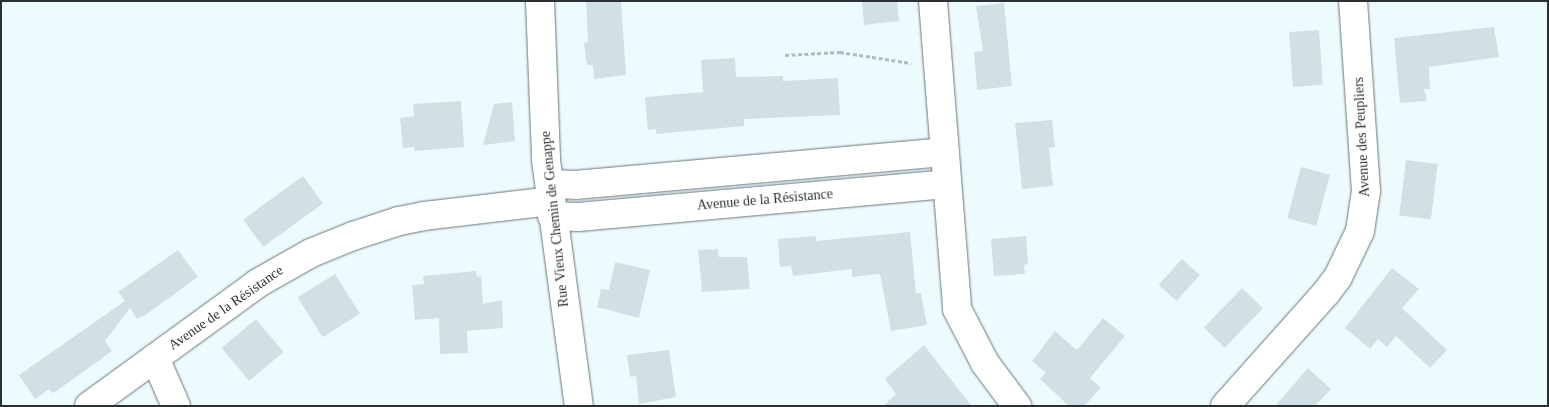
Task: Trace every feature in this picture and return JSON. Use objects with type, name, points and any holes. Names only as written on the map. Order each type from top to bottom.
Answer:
[{"type":"street","name":"Rue Vieux Chemin de Genappe","points":[[540,1],[546,160],[579,406]]},
{"type":"street","points":[[933,1],[957,309],[984,363],[1017,406]]},
{"type":"street","name":"Avenue des Peupliers","points":[[1225,406],[1326,293],[1338,277],[1360,231],[1366,191],[1353,1]]},
{"type":"street","name":"Avenue de la Résistance","points":[[89,406],[258,282],[287,265],[344,239],[399,221],[424,216],[551,200],[575,184],[944,152]]},
{"type":"street","points":[[742,170],[743,202]]},
{"type":"street","name":"Avenue de la Résistance","points":[[551,200],[578,216],[947,184]]},
{"type":"street","points":[[155,358],[176,406]]},
{"type":"path","points":[[785,55],[840,52],[915,64],[938,63]]},
{"type":"building","points":[[586,1],[621,1],[626,75],[594,79],[593,65],[587,65],[584,43],[588,42]]},
{"type":"building","points":[[862,1],[897,1],[899,21],[864,25]]},
{"type":"building","points":[[1004,3],[1012,86],[977,90],[974,52],[983,51],[976,6]]},
{"type":"building","points":[[1494,27],[1499,57],[1429,67],[1430,89],[1424,89],[1427,101],[1400,103],[1394,38]]},
{"type":"building","points":[[1319,30],[1323,85],[1293,87],[1289,32]]},
{"type":"building","points":[[735,58],[736,77],[783,76],[783,81],[838,78],[840,115],[744,119],[744,126],[656,134],[656,129],[648,130],[645,97],[703,92],[701,60]]},
{"type":"building","points":[[461,101],[464,147],[415,151],[414,147],[403,148],[400,118],[414,116],[413,104]]},
{"type":"building","points":[[512,102],[515,141],[483,145],[494,104]]},
{"type":"building","points":[[1052,120],[1055,147],[1049,148],[1053,186],[1022,189],[1015,123]]},
{"type":"building","points":[[1406,160],[1438,164],[1431,219],[1399,216]]},
{"type":"building","points":[[1301,167],[1330,175],[1316,226],[1287,218]]},
{"type":"building","points":[[303,176],[323,204],[263,247],[243,219]]},
{"type":"building","points":[[910,232],[916,293],[921,293],[927,325],[891,331],[880,274],[852,277],[852,269],[793,276],[791,266],[780,267],[778,239],[816,236],[816,241]]},
{"type":"building","points":[[1026,236],[1028,264],[1024,265],[1025,274],[994,276],[991,239]]},
{"type":"building","points":[[718,249],[719,257],[747,257],[750,289],[702,292],[698,250]]},
{"type":"building","points":[[178,250],[198,277],[144,316],[137,319],[130,308],[105,341],[112,351],[58,390],[52,393],[49,389],[35,399],[19,375],[125,301],[118,292]]},
{"type":"building","points":[[1182,259],[1200,275],[1176,301],[1159,285]]},
{"type":"building","points":[[615,262],[650,270],[639,318],[597,307],[601,289],[609,290]]},
{"type":"building","points":[[1392,268],[1419,289],[1402,308],[1447,350],[1430,368],[1396,336],[1387,347],[1378,339],[1370,349],[1345,328]]},
{"type":"building","points":[[476,271],[477,277],[481,276],[483,304],[502,300],[503,328],[467,331],[468,353],[440,354],[439,318],[415,320],[412,285],[424,284],[423,276]]},
{"type":"building","points":[[335,274],[360,314],[323,337],[298,297]]},
{"type":"building","points":[[1242,288],[1263,308],[1225,348],[1204,328]]},
{"type":"building","points":[[1103,318],[1125,336],[1090,378],[1101,388],[1084,406],[1069,406],[1040,379],[1046,373],[1032,361],[1055,331],[1077,350]]},
{"type":"building","points":[[256,319],[284,352],[249,381],[222,348]]},
{"type":"building","points":[[924,345],[972,406],[883,406],[896,394],[885,379]]},
{"type":"building","points":[[669,350],[676,397],[639,404],[636,376],[630,377],[627,355]]},
{"type":"building","points":[[1308,368],[1331,389],[1315,406],[1275,406]]}]
